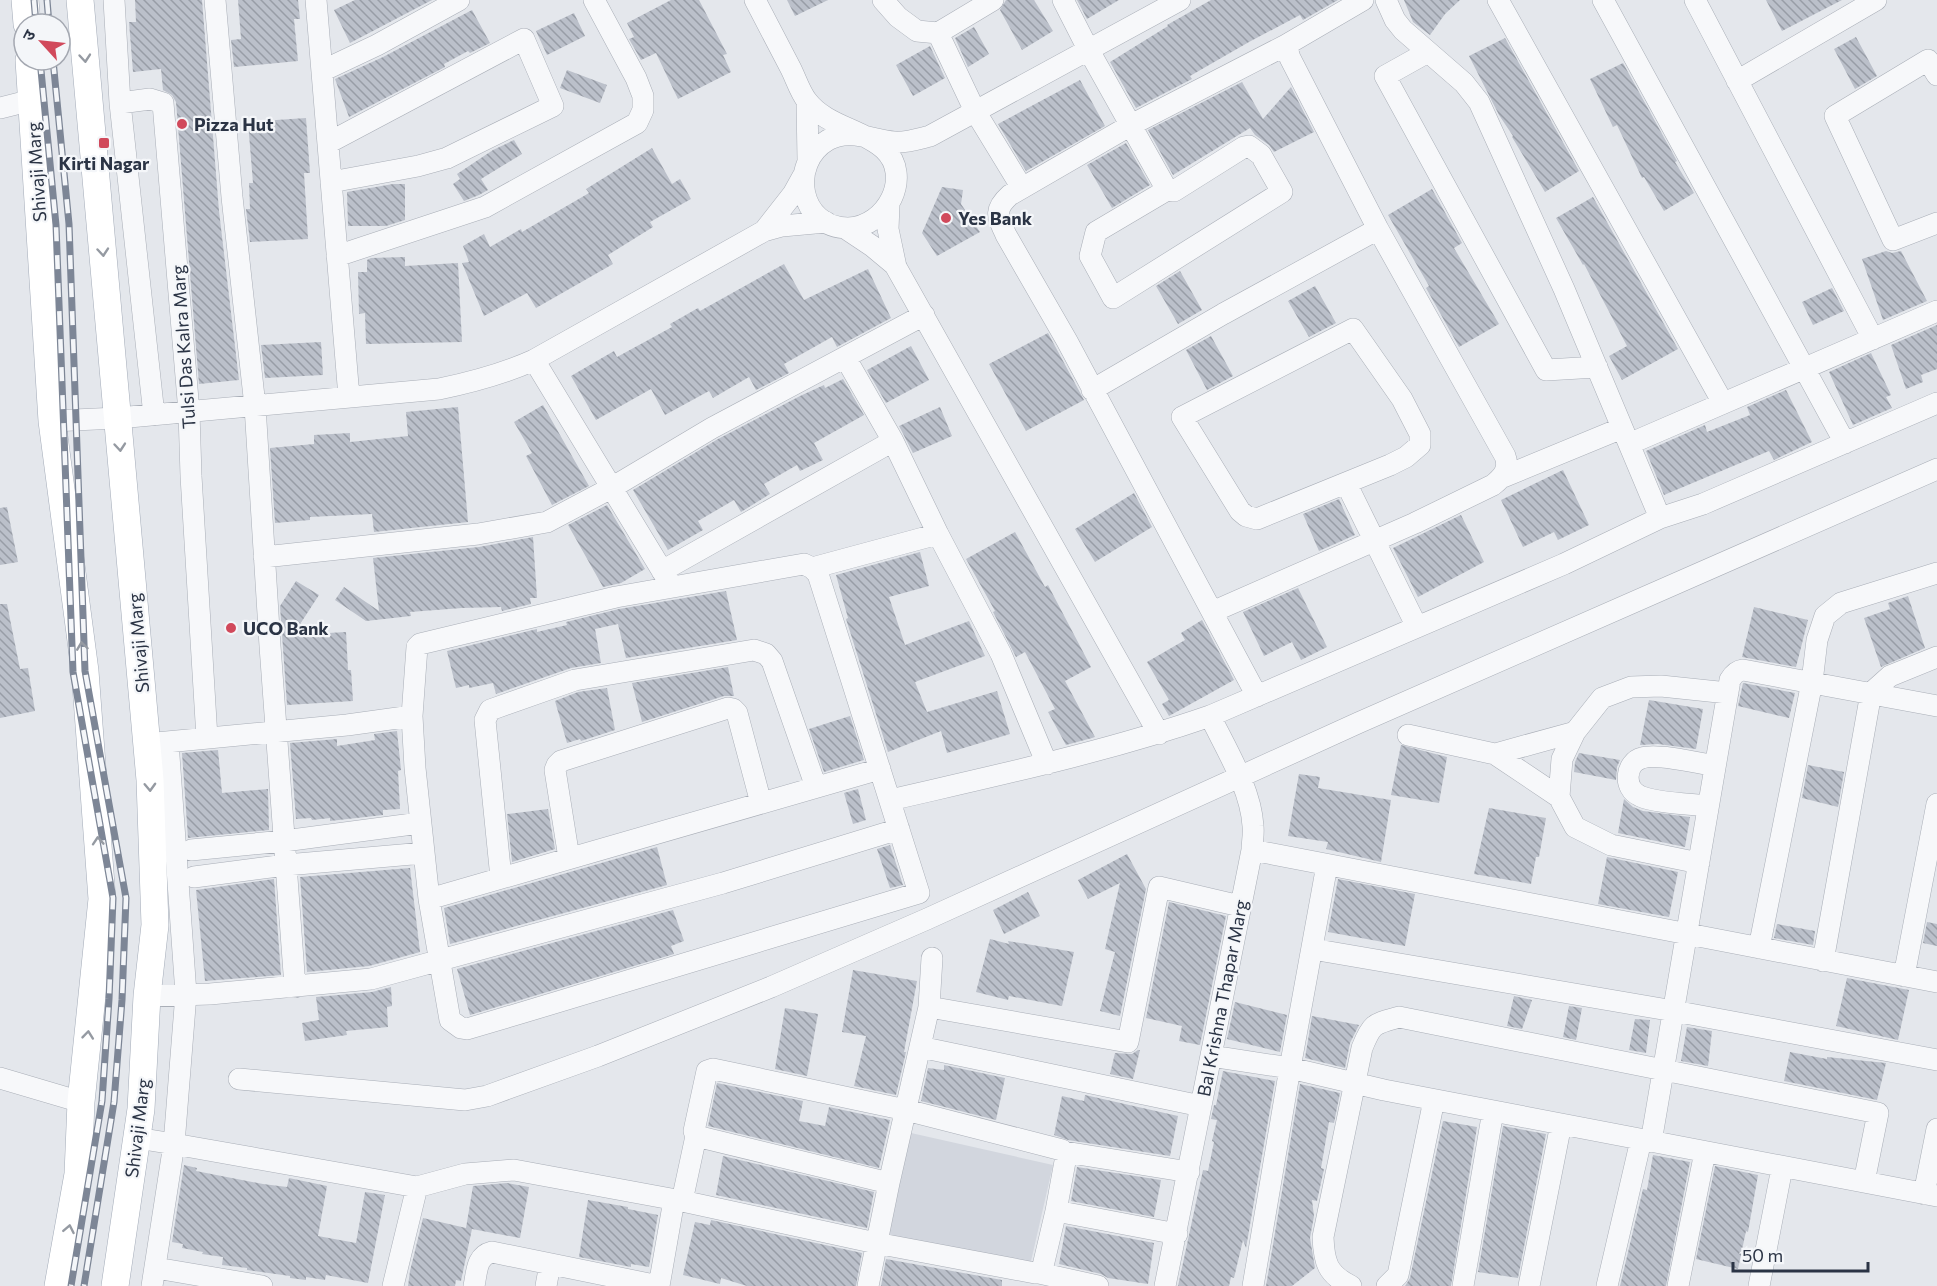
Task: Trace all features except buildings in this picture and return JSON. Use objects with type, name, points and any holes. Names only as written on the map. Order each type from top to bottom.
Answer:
[{"type":"main road","name":"Shivaji Marg","points":[[80,0],[118,418],[157,743],[150,780],[155,925],[147,996],[141,1109],[115,1286]]},
{"type":"main road","name":"Shivaji Marg","points":[[30,72],[52,421],[85,671],[102,899],[81,1102],[78,1174],[58,1286]]},
{"type":"street","points":[[114,0],[120,103],[154,415]]},
{"type":"street","points":[[215,0],[232,197],[255,406],[295,987]]},
{"type":"street","points":[[316,0],[349,397]]},
{"type":"street","points":[[322,71],[377,45],[459,0]]},
{"type":"street","points":[[337,256],[485,207],[637,123],[643,110],[643,96],[636,78],[594,0]]},
{"type":"street","points":[[52,421],[118,418],[255,406],[439,389],[476,382],[505,373],[534,360],[764,231],[782,226],[858,227],[870,223],[889,205],[895,190],[895,174],[891,161],[884,150],[823,115],[807,101],[755,0]]},
{"type":"street","points":[[883,0],[917,31],[938,33],[993,0]]},
{"type":"street","points":[[1063,0],[1167,190]]},
{"type":"street","points":[[764,231],[792,194],[817,147],[830,138],[845,134],[908,142],[930,136],[1180,0]]},
{"type":"street","points":[[1257,696],[998,217],[1002,202],[1022,188],[1131,125],[1286,45],[1363,0]]},
{"type":"street","points":[[1386,0],[1395,20],[1403,30],[1464,83],[1479,102],[1564,290],[1660,518]]},
{"type":"street","points":[[1498,0],[1723,403]]},
{"type":"street","points":[[1603,0],[1845,443]]},
{"type":"street","points":[[1695,0],[1873,339]]},
{"type":"street","points":[[1737,81],[1876,0]]},
{"type":"street","points":[[938,33],[975,111],[1022,188]]},
{"type":"street","points":[[328,143],[524,39],[553,106],[447,158],[418,166],[332,182]]},
{"type":"street","points":[[1286,45],[1290,58],[1378,229],[1505,456],[1508,465],[1503,477]]},
{"type":"street","points":[[1428,52],[1385,76],[1546,370],[1597,367]]},
{"type":"street","points":[[1937,75],[1928,60],[1835,116],[1893,240],[1937,223]]},
{"type":"street","name":"Tulsi Das Kalra Marg","points":[[120,103],[150,99],[162,103],[189,412],[207,738]]},
{"type":"street","points":[[0,108],[32,100]]},
{"type":"street","points":[[807,101],[803,190],[808,202],[815,213],[872,246],[896,267]]},
{"type":"street","points":[[895,174],[930,136]]},
{"type":"street","points":[[1250,146],[1261,155],[1282,192],[1113,298],[1090,256],[1096,232],[1167,190],[1174,191],[1244,147],[1250,146]]},
{"type":"street","points":[[889,205],[888,229],[896,267],[1159,734]]},
{"type":"street","points":[[1092,390],[1223,314],[1378,229]]},
{"type":"street","points":[[1212,612],[1374,541],[1493,485],[1503,477],[1723,403],[1937,311]]},
{"type":"street","points":[[264,557],[478,534],[547,522],[613,487],[712,428],[924,315]]},
{"type":"street","points":[[1353,329],[1402,399],[1420,434],[1420,445],[1406,457],[1346,483],[1257,519],[1246,516],[1240,511],[1182,417],[1353,329]]},
{"type":"street","points":[[845,357],[893,441],[938,534],[1001,654],[1047,764]]},
{"type":"street","points":[[534,360],[667,579]]},
{"type":"street","points":[[890,800],[1047,764],[1159,734],[1210,716],[1564,564],[1660,518],[1703,504],[1937,403]]},
{"type":"street","points":[[667,579],[804,564],[818,574],[919,893],[467,1029],[455,1025],[450,1020],[429,899],[420,824],[412,716],[416,651],[420,644],[616,597],[667,579],[893,441]]},
{"type":"street","points":[[239,1079],[465,1100],[487,1096],[598,1056],[771,987],[927,919],[1239,776],[1937,469]]},
{"type":"street","points":[[1346,483],[1417,627]]},
{"type":"street","points":[[812,568],[938,534]]},
{"type":"street","points":[[1759,948],[1812,682],[1817,640],[1825,616],[1840,603],[1937,573]]},
{"type":"street","points":[[501,878],[486,714],[490,710],[575,680],[754,650],[766,654],[772,662],[816,787]]},
{"type":"street","points":[[1823,961],[1871,693],[1890,676],[1937,657]]},
{"type":"street","points":[[1607,1286],[1663,1071],[1730,680],[1739,670],[1937,706]]},
{"type":"street","points":[[1559,797],[1562,759],[1575,732],[1602,698],[1631,687],[1661,686],[1728,693]]},
{"type":"street","points":[[568,858],[556,765],[561,761],[728,708],[737,713],[761,803]]},
{"type":"street","points":[[250,1285],[154,1277],[174,1144],[186,994],[157,743],[412,716]]},
{"type":"street","name":"Bal Krishna Thapar Marg","points":[[1165,1286],[1252,850],[1253,826],[1239,776],[1210,716]]},
{"type":"street","points":[[1495,754],[1575,732]]},
{"type":"street","points":[[1408,735],[1495,754],[1559,797],[1575,827],[1611,845],[1699,863]]},
{"type":"street","points":[[1708,806],[1643,798],[1631,791],[1628,784],[1629,771],[1634,763],[1642,758],[1656,757],[1715,765]]},
{"type":"street","points":[[429,899],[880,769]]},
{"type":"street","points":[[1904,976],[1937,804]]},
{"type":"street","points":[[191,850],[420,824]]},
{"type":"street","points":[[147,996],[210,994],[371,979],[723,883],[899,829]]},
{"type":"street","points":[[1252,850],[1937,982]]},
{"type":"street","points":[[194,877],[424,853]]},
{"type":"street","points":[[1253,1286],[1290,1068],[1328,865]]},
{"type":"street","points":[[929,1007],[1128,1042],[1159,887],[1240,906]]},
{"type":"street","points":[[1312,949],[1674,1011],[1937,1060]]},
{"type":"street","points":[[868,1286],[929,1007],[932,958]]},
{"type":"street","points":[[1351,1286],[1329,1270],[1324,1254],[1323,1237],[1362,1048],[1370,1029],[1379,1022],[1399,1017],[1878,1113],[1864,1182]]},
{"type":"street","points":[[920,1047],[1201,1106]]},
{"type":"street","points":[[1211,1056],[1290,1068],[1434,1100],[1930,1195],[1937,1129]]},
{"type":"street","points":[[474,1286],[479,1259],[484,1254],[500,1253],[659,1286],[678,1200],[696,1137],[694,1131],[706,1075],[710,1070],[906,1110],[1058,1148],[1065,1152],[1189,1172]]},
{"type":"street","points":[[0,1078],[81,1102]]},
{"type":"street","points":[[1388,1286],[1398,1275],[1434,1100]]},
{"type":"street","points":[[1463,1286],[1493,1111]]},
{"type":"street","points":[[1530,1286],[1561,1124]]},
{"type":"street","points":[[696,1137],[889,1183]]},
{"type":"street","points":[[137,1138],[417,1187],[465,1174],[514,1170],[678,1200],[876,1243],[1098,1286]]},
{"type":"street","points":[[1039,1273],[1043,1266],[1056,1211],[1065,1152]]},
{"type":"street","points":[[1678,1286],[1705,1152]]},
{"type":"street","points":[[1759,1286],[1782,1167]]},
{"type":"street","points":[[393,1286],[417,1187]]},
{"type":"street","points":[[1056,1211],[1177,1234]]},
{"type":"street","points":[[546,1286],[550,1264]]},
{"type":"shaded area","points":[[911,1133],[1053,1165],[1029,1270],[887,1239]]},
{"type":"railway","points":[[34,0],[35,12]]},
{"type":"railway","points":[[47,0],[48,12]]},
{"type":"railway","points":[[41,72],[56,225],[73,672],[113,898],[102,1101],[71,1286]]},
{"type":"railway","points":[[54,72],[69,224],[85,671],[126,898],[122,1000],[114,1102],[84,1286]]},
{"type":"place","name":"Pizza Hut","points":[[182,124]]},
{"type":"place","name":"Kirti Nagar","points":[[104,143]]},
{"type":"place","name":"Yes Bank","points":[[946,218]]},
{"type":"place","name":"UCO Bank","points":[[231,628]]}]
